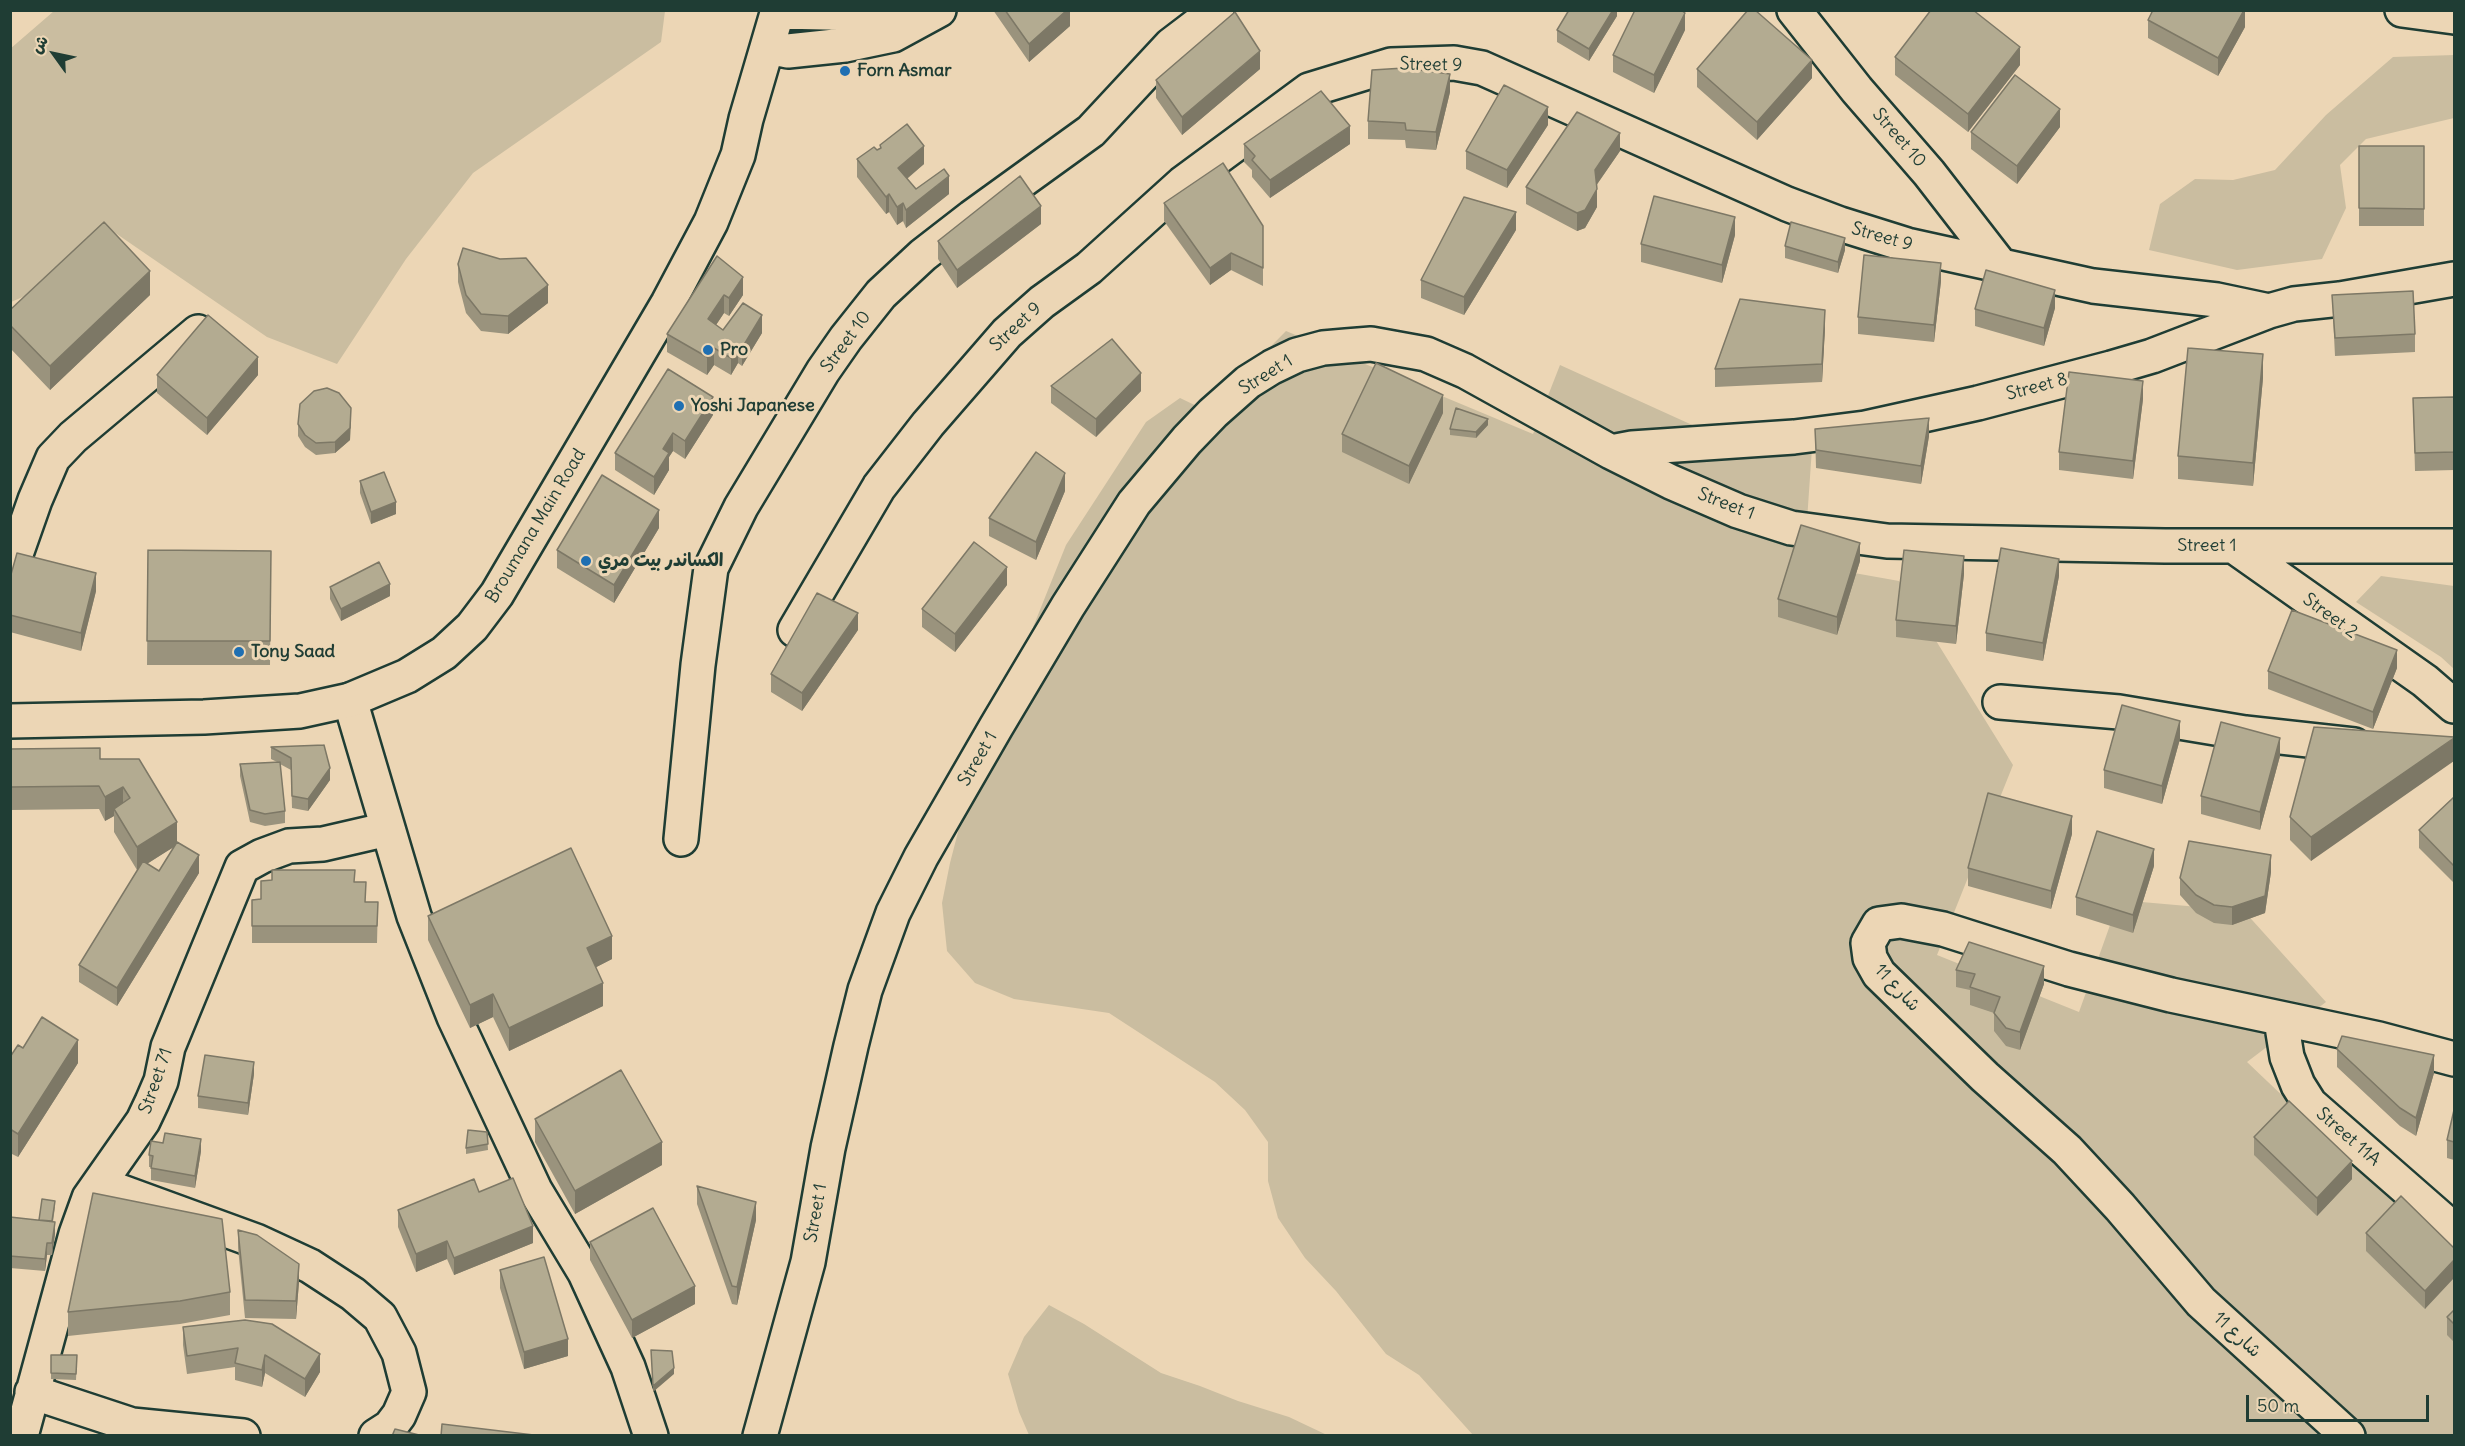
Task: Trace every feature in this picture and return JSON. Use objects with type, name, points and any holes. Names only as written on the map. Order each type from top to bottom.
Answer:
[{"type":"street","name":"Street 10","points":[[681,838],[699,654],[711,568],[741,507],[823,371],[881,294],[923,255],[1091,131],[1171,45],[1217,10]]},
{"type":"street","name":"Street 10","points":[[1794,10],[1857,90],[1929,173],[2001,266]]},
{"type":"street","points":[[2402,10],[2454,17]]},
{"type":"street","points":[[789,12],[935,13]]},
{"type":"street","name":"Broumana Main Road","points":[[10,721],[192,717],[300,711],[350,700],[407,676],[444,653],[472,627],[497,594],[673,292],[711,222],[738,155],[767,115],[779,49],[789,12]]},
{"type":"street","points":[[779,49],[846,45],[893,35],[935,13]]},
{"type":"street","name":"Street 9","points":[[795,630],[879,487],[936,415],[1007,333],[1041,302],[1089,268],[1183,183],[1309,90],[1391,64],[1454,63],[1482,68],[1767,195],[1840,224],[1907,245],[2093,286],[2217,300],[2270,311]]},
{"type":"street","name":"Street 8","points":[[1611,452],[1632,448],[1819,435],[1876,426],[1978,403],[2111,368],[2152,356],[2294,304],[2340,299],[2454,279]]},
{"type":"street","points":[[10,571],[35,500],[53,458],[73,437],[198,332]]},
{"type":"street","name":"Street 1","points":[[760,1436],[808,1262],[828,1148],[850,1046],[865,990],[893,913],[921,857],[1068,606],[1134,503],[1179,449],[1222,405],[1248,382],[1272,367],[1297,355],[1323,348],[1371,345],[1426,354],[1465,371],[1611,452],[1738,511],[1791,528],[1887,541],[2235,547],[2454,546]]},
{"type":"street","name":"Street 2","points":[[2235,547],[2424,681],[2454,706]]},
{"type":"street","points":[[350,700],[414,916],[454,1017],[535,1190],[585,1274],[628,1367],[651,1436]]},
{"type":"street","points":[[2000,702],[2118,712],[2256,735],[2353,745],[2387,744]]},
{"type":"street","name":"Street 71","points":[[21,1436],[76,1234],[89,1198],[143,1121],[153,1102],[161,1081],[168,1047],[243,867],[262,856],[289,846],[323,844],[388,829]]},
{"type":"street","name":"شارع 11","points":[[2348,1436],[2201,1302],[2120,1207],[2067,1150],[1985,1077],[1879,974],[1870,958],[1868,943],[1879,924],[1901,921],[1943,930],[2069,969],[2148,989],[2281,1020],[2379,1039],[2454,1059]]},
{"type":"street","name":"Street 11A","points":[[2281,1020],[2287,1057],[2298,1085],[2310,1104],[2454,1230]]},
{"type":"street","points":[[100,1184],[256,1240],[310,1266],[353,1294],[380,1317],[399,1353],[408,1392],[399,1415],[390,1426],[376,1436]]},
{"type":"street","points":[[32,1392],[132,1425],[243,1436]]},
{"type":"shaded area","points":[[54,11],[665,11],[661,42],[473,173],[406,259],[337,364],[267,337],[108,228],[56,283],[11,302],[10,49]]},
{"type":"shaded area","points":[[2454,55],[2454,118],[2366,139],[2340,165],[2346,208],[2322,259],[2237,270],[2149,250],[2160,204],[2195,179],[2233,180],[2275,170],[2326,115],[2393,57]]},
{"type":"shaded area","points":[[1286,331],[1533,434],[1560,365],[1765,458],[1812,448],[1804,564],[1899,581],[2013,765],[1937,955],[2079,1012],[2119,900],[2244,911],[2326,1002],[2247,1062],[2454,1259],[2454,1435],[1473,1435],[1419,1375],[1386,1354],[1336,1291],[1305,1258],[1278,1218],[1268,1181],[1268,1142],[1245,1110],[1215,1082],[1109,1013],[1014,999],[975,983],[947,951],[942,903],[950,863],[971,782],[1066,545],[1146,422],[1180,398],[1207,411]]},
{"type":"shaded area","points":[[2381,576],[2454,586],[2454,669],[2441,657],[2356,602]]},
{"type":"shaded area","points":[[1049,1305],[1084,1324],[1161,1373],[1289,1417],[1327,1435],[1029,1435],[1019,1412],[1008,1374],[1024,1337]]},
{"type":"building","points":[[1005,10],[1067,10],[1029,44]]},
{"type":"building","points":[[1569,10],[1613,10],[1589,49],[1557,30]]},
{"type":"building","points":[[1635,10],[1681,10],[1685,13],[1654,75],[1613,55]]},
{"type":"building","points":[[1748,10],[1755,10],[1812,60],[1757,122],[1697,69]]},
{"type":"building","points":[[1931,10],[1973,10],[2020,47],[1968,114],[1895,57]]},
{"type":"building","points":[[2153,10],[2244,10],[2218,58],[2148,20]]},
{"type":"building","points":[[1235,12],[1260,51],[1182,117],[1156,80]]},
{"type":"building","points":[[1404,68],[1450,74],[1436,132],[1406,130],[1405,123],[1368,121],[1372,70]]},
{"type":"building","points":[[2015,75],[2060,109],[2017,166],[1971,132]]},
{"type":"building","points":[[1504,85],[1548,107],[1507,170],[1466,151]]},
{"type":"building","points":[[1321,91],[1350,126],[1270,180],[1252,160],[1255,156],[1244,144]]},
{"type":"building","points":[[1577,112],[1620,133],[1595,170],[1597,189],[1585,210],[1577,213],[1526,187]]},
{"type":"building","points":[[907,124],[924,146],[898,168],[916,189],[944,169],[949,176],[906,210],[903,203],[897,207],[889,194],[886,197],[857,159],[874,147],[877,150],[881,148],[880,145]]},
{"type":"building","points":[[2359,146],[2424,146],[2424,209],[2359,208]]},
{"type":"building","points":[[1223,163],[1263,226],[1263,268],[1231,253],[1210,268],[1164,203]]},
{"type":"building","points":[[1020,176],[1041,206],[957,270],[938,241]]},
{"type":"building","points":[[1654,196],[1735,217],[1722,265],[1641,244]]},
{"type":"building","points":[[1464,197],[1516,212],[1464,297],[1421,280]]},
{"type":"building","points":[[104,222],[150,271],[50,366],[10,325],[10,310]]},
{"type":"building","points":[[1791,222],[1845,238],[1838,262],[1785,246]]},
{"type":"building","points":[[463,248],[500,259],[526,258],[548,285],[508,316],[481,314],[466,295],[458,264]]},
{"type":"building","points":[[1864,255],[1941,263],[1934,325],[1858,317]]},
{"type":"building","points":[[717,256],[743,277],[729,298],[724,295],[708,319],[723,330],[743,303],[762,315],[742,348],[738,346],[731,358],[714,348],[707,357],[667,334]]},
{"type":"building","points":[[1986,270],[2055,290],[2044,328],[1975,309]]},
{"type":"building","points":[[2413,291],[2415,334],[2335,338],[2332,295]]},
{"type":"building","points":[[1740,299],[1825,310],[1822,364],[1715,369]]},
{"type":"building","points":[[208,315],[258,357],[207,418],[157,375]]},
{"type":"building","points":[[1112,339],[1141,373],[1096,419],[1051,386]]},
{"type":"building","points":[[2188,348],[2263,354],[2253,463],[2178,456]]},
{"type":"building","points":[[1376,363],[1443,395],[1409,466],[1342,434]]},
{"type":"building","points":[[668,369],[713,397],[685,441],[673,433],[663,449],[669,453],[654,477],[615,453]]},
{"type":"building","points":[[2069,372],[2143,381],[2133,461],[2059,452]]},
{"type":"building","points":[[327,388],[339,393],[351,408],[350,428],[335,442],[316,443],[305,435],[298,424],[300,404],[314,391]]},
{"type":"building","points":[[2454,397],[2454,452],[2415,453],[2413,398]]},
{"type":"building","points":[[1456,408],[1488,419],[1476,432],[1450,429]]},
{"type":"building","points":[[1929,418],[1921,466],[1816,450],[1815,429]]},
{"type":"building","points":[[1036,452],[1065,473],[1036,542],[989,518]]},
{"type":"building","points":[[384,472],[396,502],[371,512],[360,481]]},
{"type":"building","points":[[602,475],[659,510],[614,585],[557,550]]},
{"type":"building","points":[[1801,525],[1860,543],[1837,617],[1778,599]]},
{"type":"building","points":[[974,542],[1007,567],[955,634],[922,609]]},
{"type":"building","points":[[2001,548],[2059,559],[2043,643],[1986,633]]},
{"type":"building","points":[[148,550],[271,551],[270,641],[147,641]]},
{"type":"building","points":[[1904,550],[1964,556],[1956,626],[1896,620]]},
{"type":"building","points":[[17,553],[96,573],[81,633],[10,615],[10,578]]},
{"type":"building","points":[[379,562],[390,584],[341,609],[330,587]]},
{"type":"building","points":[[817,593],[858,613],[802,693],[771,674]]},
{"type":"building","points":[[2292,610],[2397,650],[2373,712],[2268,671]]},
{"type":"building","points":[[2122,705],[2180,721],[2162,786],[2104,770]]},
{"type":"building","points":[[2221,722],[2280,738],[2260,812],[2201,796]]},
{"type":"building","points":[[2314,727],[2454,738],[2311,837],[2290,817]]},
{"type":"building","points":[[324,745],[330,768],[308,799],[292,796],[291,758],[271,747]]},
{"type":"building","points":[[100,748],[100,759],[139,759],[177,822],[137,847],[114,809],[130,798],[123,787],[105,797],[99,786],[10,787],[10,749]]},
{"type":"building","points":[[280,762],[285,811],[265,814],[250,810],[240,764]]},
{"type":"building","points":[[1988,793],[2072,816],[2051,891],[1968,868]]},
{"type":"building","points":[[2454,797],[2454,866],[2419,830]]},
{"type":"building","points":[[2097,831],[2154,849],[2133,915],[2076,897]]},
{"type":"building","points":[[2189,841],[2271,855],[2265,896],[2232,907],[2214,905],[2196,895],[2180,878]]},
{"type":"building","points":[[177,842],[199,855],[117,988],[79,965],[143,861],[159,871]]},
{"type":"building","points":[[571,848],[612,936],[587,948],[603,983],[509,1028],[493,994],[470,1005],[428,916]]},
{"type":"building","points":[[272,870],[355,870],[354,882],[366,882],[365,902],[378,902],[377,926],[252,926],[252,900],[261,899],[261,881],[272,880]]},
{"type":"building","points":[[1969,942],[2044,966],[2020,1032],[2006,1028],[1994,1013],[2000,997],[1970,987],[1975,974],[1956,970]]},
{"type":"building","points":[[42,1017],[78,1040],[18,1134],[10,1129],[10,1057],[18,1045],[23,1048]]},
{"type":"building","points":[[2342,1036],[2434,1055],[2416,1118],[2400,1108],[2337,1049]]},
{"type":"building","points":[[205,1055],[254,1062],[248,1103],[198,1096]]},
{"type":"building","points":[[621,1070],[662,1142],[575,1191],[535,1119]]},
{"type":"building","points":[[2289,1101],[2352,1161],[2317,1198],[2254,1137]]},
{"type":"building","points":[[2454,1110],[2454,1142],[2447,1140]]},
{"type":"building","points":[[468,1130],[487,1132],[488,1144],[466,1148]]},
{"type":"building","points":[[165,1133],[201,1139],[195,1176],[151,1168],[153,1156],[149,1155],[151,1141],[163,1143]]},
{"type":"building","points":[[513,1178],[533,1226],[454,1258],[447,1241],[416,1254],[398,1210],[474,1179],[479,1192]]},
{"type":"building","points":[[697,1186],[756,1202],[737,1287],[732,1286]]},
{"type":"building","points":[[93,1193],[222,1219],[230,1292],[180,1301],[68,1312]]},
{"type":"building","points":[[2401,1196],[2454,1248],[2454,1260],[2425,1291],[2366,1233]]},
{"type":"building","points":[[42,1199],[55,1201],[52,1221],[39,1220]]},
{"type":"building","points":[[653,1208],[695,1286],[632,1320],[590,1242]]},
{"type":"building","points":[[10,1217],[55,1222],[52,1243],[47,1243],[45,1259],[10,1256]]},
{"type":"building","points":[[238,1230],[257,1235],[299,1264],[296,1301],[245,1300]]},
{"type":"building","points":[[544,1257],[568,1339],[524,1352],[500,1270]]},
{"type":"building","points":[[2454,1310],[2454,1324],[2447,1317]]},
{"type":"building","points":[[245,1320],[272,1324],[320,1354],[305,1379],[265,1355],[262,1370],[235,1363],[238,1348],[187,1356],[183,1327]]},
{"type":"building","points":[[651,1350],[672,1351],[674,1368],[653,1386]]},
{"type":"building","points":[[51,1355],[77,1355],[76,1374],[51,1373]]},
{"type":"building","points":[[442,1424],[542,1436],[441,1436]]},
{"type":"building","points":[[395,1429],[423,1436],[392,1436]]},
{"type":"place","name":"Forn Asmar","points":[[845,71]]},
{"type":"place","name":"Pro","points":[[708,350]]},
{"type":"place","name":"Yoshi Japanese","points":[[679,406]]},
{"type":"place","name":"الكساندر بيت مري","points":[[586,561]]},
{"type":"place","name":"Tony Saad","points":[[239,652]]}]
